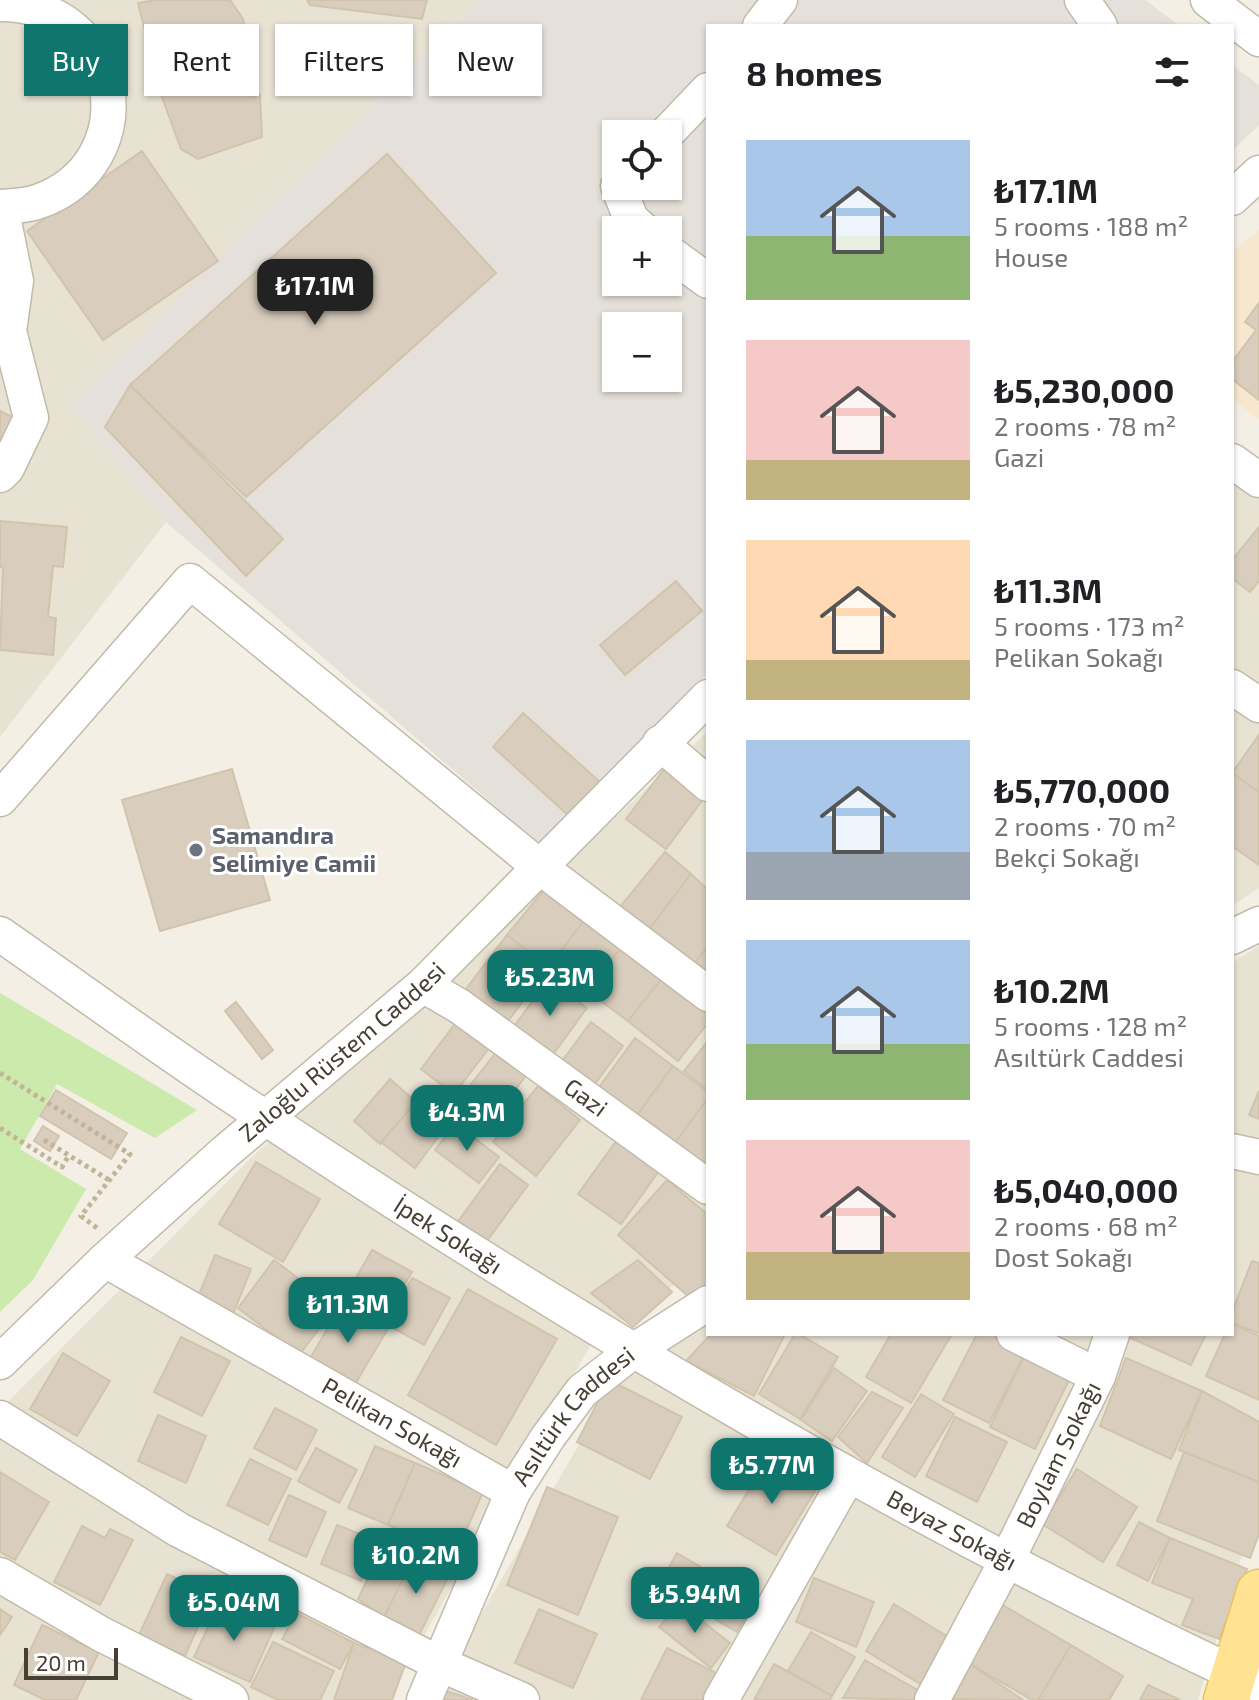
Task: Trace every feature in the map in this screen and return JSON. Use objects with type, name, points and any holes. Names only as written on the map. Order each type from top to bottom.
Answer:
[{"type":"main road","points":[[1240,1686],[1259,1592]]},
{"type":"street","points":[[762,24],[780,0]]},
{"type":"street","points":[[1082,0],[1099,24]]},
{"type":"street","points":[[1208,0],[1259,39]]},
{"type":"street","points":[[0,4],[24,4],[56,15],[83,36],[102,65],[109,99],[105,133],[90,164],[66,188],[35,203],[1,207],[16,281],[9,331],[31,418],[7,468],[0,475]]},
{"type":"street","points":[[679,120],[706,92]]},
{"type":"street","points":[[1234,196],[1259,173]]},
{"type":"street","points":[[682,262],[706,280]]},
{"type":"street","points":[[1234,462],[1259,480]]},
{"type":"street","points":[[0,799],[190,581],[541,868],[706,992]]},
{"type":"street","points":[[1234,688],[1259,705]]},
{"type":"street","name":"Zaloğlu Rüstem Caddesi","points":[[0,1362],[105,1260],[265,1118],[423,985],[706,699]]},
{"type":"street","points":[[660,743],[706,782]]},
{"type":"street","points":[[1234,936],[1259,924]]},
{"type":"street","name":"İpek Sokağı","points":[[0,934],[265,1118],[633,1351]]},
{"type":"street","name":"Gazi","points":[[423,985],[459,1006],[706,1186]]},
{"type":"street","points":[[1234,1151],[1259,1157]]},
{"type":"street","name":"Pelikan Sokağı","points":[[105,1260],[513,1492]]},
{"type":"street","name":"Asıltürk Caddesi","points":[[424,1700],[513,1492],[582,1391],[633,1351],[706,1304]]},
{"type":"street","points":[[1018,1336],[1098,1376]]},
{"type":"street","name":"Boylam Sokağı","points":[[932,1700],[1007,1560],[1098,1376],[1111,1336]]},
{"type":"street","name":"Beyaz Sokağı","points":[[633,1351],[848,1476],[1240,1686]]},
{"type":"street","points":[[0,1418],[179,1530],[440,1664],[522,1700]]},
{"type":"street","points":[[721,1700],[848,1476]]},
{"type":"street","points":[[0,1575],[101,1634],[231,1700]]},
{"type":"path","points":[[0,1073],[130,1154],[87,1209]]},
{"type":"path","points":[[0,1128],[62,1167],[69,1155]]},
{"type":"path","points":[[44,1140],[109,1180]]},
{"type":"shaded area","points":[[0,0],[479,0],[455,24],[429,24],[429,49],[413,65],[413,24],[275,24],[275,96],[382,96],[70,404],[166,522],[0,737]]},
{"type":"shaded area","points":[[479,0],[1145,0],[1177,24],[706,24],[706,675],[538,843],[166,522],[69,404],[382,96],[413,96],[413,65],[429,49],[429,96],[542,96],[542,24],[455,24]]},
{"type":"shaded area","points":[[1234,66],[1259,85],[1259,125],[1234,149]]},
{"type":"shaded area","points":[[1259,230],[1259,419],[1234,400],[1234,250]]},
{"type":"shaded area","points":[[1234,452],[1259,472],[1259,888],[1234,905]]},
{"type":"shaded area","points":[[706,733],[706,1263],[594,1339],[387,1700],[0,1700],[0,1410],[248,1161]]},
{"type":"shaded area","points":[[1259,946],[1259,1499],[1198,1700],[432,1700],[627,1361],[706,1309],[706,1336],[1234,1336],[1234,962]]},
{"type":"green space","points":[[0,993],[197,1110],[155,1138],[57,1084],[20,1149],[86,1189],[33,1280],[0,1312]]},
{"type":"building","points":[[155,0],[230,0],[244,24],[144,24],[144,26],[138,3]]},
{"type":"building","points":[[307,0],[427,0],[422,19],[310,5]]},
{"type":"building","points":[[260,95],[262,137],[198,159],[181,149],[162,96]]},
{"type":"building","points":[[142,151],[218,261],[103,340],[27,231]]},
{"type":"building","points":[[387,154],[496,273],[246,497],[130,385]]},
{"type":"building","points":[[1259,303],[1259,400],[1234,381],[1234,359],[1256,330],[1245,322]]},
{"type":"building","points":[[130,385],[283,539],[246,576],[105,427]]},
{"type":"building","points":[[0,411],[18,420],[0,457]]},
{"type":"building","points":[[0,521],[67,527],[63,567],[53,566],[48,617],[56,618],[53,655],[0,650],[3,568],[0,567]]},
{"type":"building","points":[[1259,527],[1259,581],[1250,592],[1234,580],[1234,558]]},
{"type":"building","points":[[676,581],[702,611],[625,675],[600,645]]},
{"type":"building","points":[[523,713],[600,782],[569,816],[493,747]]},
{"type":"building","points":[[1259,735],[1259,792],[1234,774]]},
{"type":"building","points":[[668,764],[706,793],[666,849],[626,819]]},
{"type":"building","name":"Samandıra Selimiye Camii","points":[[232,769],[270,900],[160,931],[122,800]]},
{"type":"building","points":[[1234,774],[1259,792],[1259,865],[1234,847]]},
{"type":"building","points":[[665,852],[691,874],[648,931],[619,908]]},
{"type":"building","points":[[691,874],[706,888],[706,949],[695,963],[648,931]]},
{"type":"building","points":[[552,880],[591,911],[549,967],[507,935]]},
{"type":"building","points":[[591,911],[627,941],[583,994],[549,967]]},
{"type":"building","points":[[507,935],[549,967],[508,1021],[466,989]]},
{"type":"building","points":[[627,941],[667,972],[628,1021],[586,990]]},
{"type":"building","points":[[706,949],[706,973],[695,963]]},
{"type":"building","points":[[667,972],[706,1002],[706,1026],[678,1061],[628,1021]]},
{"type":"building","points":[[548,980],[587,1008],[551,1057],[512,1029]]},
{"type":"building","points":[[236,1002],[273,1050],[262,1059],[225,1011]]},
{"type":"building","points":[[463,1013],[496,1039],[454,1094],[421,1069]]},
{"type":"building","points":[[591,1022],[623,1046],[591,1089],[559,1065]]},
{"type":"building","points":[[635,1038],[673,1066],[632,1122],[594,1094]]},
{"type":"building","points":[[706,1044],[706,1088],[684,1071]]},
{"type":"building","points":[[502,1045],[532,1068],[487,1126],[457,1102]]},
{"type":"building","points":[[673,1066],[706,1091],[706,1101],[672,1147],[632,1122]]},
{"type":"building","points":[[390,1079],[416,1102],[380,1144],[354,1121]]},
{"type":"building","points":[[538,1086],[580,1120],[536,1176],[493,1142]]},
{"type":"building","points":[[56,1090],[127,1133],[111,1159],[40,1116]]},
{"type":"building","points":[[1259,1091],[1259,1119],[1249,1115]]},
{"type":"building","points":[[706,1101],[706,1172],[672,1147]]},
{"type":"building","points":[[416,1102],[447,1125],[415,1168],[381,1142]]},
{"type":"building","points":[[456,1124],[499,1157],[479,1183],[435,1150]]},
{"type":"building","points":[[43,1126],[59,1136],[50,1151],[34,1141]]},
{"type":"building","points":[[617,1140],[659,1171],[621,1224],[578,1194]]},
{"type":"building","points":[[256,1162],[320,1199],[283,1262],[219,1224]]},
{"type":"building","points":[[500,1164],[528,1185],[484,1245],[456,1224]]},
{"type":"building","points":[[667,1180],[706,1213],[706,1291],[696,1303],[618,1235]]},
{"type":"building","points":[[372,1250],[412,1272],[385,1317],[346,1295]]},
{"type":"building","points":[[215,1255],[251,1269],[229,1324],[193,1310]]},
{"type":"building","points":[[274,1260],[336,1307],[299,1355],[238,1308]]},
{"type":"building","points":[[638,1260],[672,1292],[633,1327],[591,1293]]},
{"type":"building","points":[[1252,1261],[1259,1263],[1259,1333],[1234,1324],[1234,1307]]},
{"type":"building","points":[[412,1278],[450,1298],[424,1345],[386,1324]]},
{"type":"building","points":[[468,1289],[557,1339],[496,1445],[408,1395]]},
{"type":"building","points":[[342,1304],[387,1330],[354,1386],[309,1360]]},
{"type":"building","points":[[1234,1325],[1259,1336],[1259,1400],[1206,1376],[1224,1336],[1234,1336]]},
{"type":"building","points":[[709,1336],[784,1336],[754,1396],[686,1361]]},
{"type":"building","points":[[794,1336],[802,1336],[838,1357],[800,1419],[759,1394]]},
{"type":"building","points":[[890,1336],[951,1336],[911,1403],[866,1377]]},
{"type":"building","points":[[976,1336],[996,1336],[1026,1352],[989,1423],[943,1400]]},
{"type":"building","points":[[1126,1336],[1205,1336],[1191,1365]]},
{"type":"building","points":[[181,1337],[230,1361],[202,1416],[154,1392]]},
{"type":"building","points":[[1026,1352],[1072,1374],[1035,1449],[990,1427]]},
{"type":"building","points":[[63,1353],[110,1381],[77,1436],[30,1409]]},
{"type":"building","points":[[1126,1358],[1202,1391],[1171,1459],[1100,1426]]},
{"type":"building","points":[[834,1368],[867,1391],[832,1441],[801,1420]]},
{"type":"building","points":[[609,1380],[682,1417],[650,1479],[577,1442]]},
{"type":"building","points":[[1202,1391],[1259,1422],[1259,1482],[1179,1450]]},
{"type":"building","points":[[872,1392],[903,1408],[867,1463],[838,1437]]},
{"type":"building","points":[[921,1394],[954,1414],[915,1477],[882,1457]]},
{"type":"building","points":[[275,1408],[317,1430],[296,1470],[254,1448]]},
{"type":"building","points":[[158,1415],[206,1436],[186,1483],[138,1461]]},
{"type":"building","points":[[955,1417],[1007,1442],[977,1502],[926,1476]]},
{"type":"building","points":[[375,1446],[415,1463],[388,1525],[348,1508]]},
{"type":"building","points":[[316,1448],[357,1470],[339,1503],[298,1481]]},
{"type":"building","points":[[1184,1452],[1259,1482],[1259,1534],[1250,1558],[1157,1521]]},
{"type":"building","points":[[769,1456],[818,1486],[776,1555],[727,1526]]},
{"type":"building","points":[[250,1459],[291,1479],[268,1525],[227,1505]]},
{"type":"building","points":[[415,1463],[483,1492],[456,1554],[388,1525]]},
{"type":"building","points":[[1077,1469],[1137,1507],[1103,1562],[1042,1524]]},
{"type":"building","points":[[0,1472],[49,1502],[15,1560],[0,1552]]},
{"type":"building","points":[[547,1487],[618,1517],[578,1615],[507,1585]]},
{"type":"building","points":[[289,1495],[326,1512],[306,1557],[269,1540]]},
{"type":"building","points":[[1139,1522],[1170,1538],[1148,1581],[1117,1565]]},
{"type":"building","points":[[337,1525],[378,1541],[361,1581],[321,1564]]},
{"type":"building","points":[[82,1526],[105,1538],[110,1529],[133,1540],[100,1605],[54,1582]]},
{"type":"building","points":[[1170,1538],[1247,1569],[1219,1639],[1182,1625],[1193,1599],[1152,1583]]},
{"type":"building","points":[[386,1540],[413,1558],[384,1617],[358,1599]]},
{"type":"building","points":[[677,1553],[756,1599],[737,1632],[658,1586]]},
{"type":"building","points":[[413,1558],[449,1576],[419,1635],[384,1617]]},
{"type":"building","points":[[167,1574],[212,1595],[185,1656],[139,1635]]},
{"type":"building","points":[[814,1578],[874,1602],[856,1647],[796,1622]]},
{"type":"building","points":[[219,1603],[274,1628],[250,1682],[194,1657]]},
{"type":"building","points":[[679,1603],[730,1643],[711,1668],[659,1627]]},
{"type":"building","points":[[894,1604],[955,1641],[927,1688],[866,1651]]},
{"type":"building","points":[[1001,1604],[1071,1645],[1038,1700],[1032,1700],[967,1662]]},
{"type":"building","points":[[0,1609],[12,1617],[0,1635]]},
{"type":"building","points":[[539,1609],[597,1634],[573,1688],[515,1663]]},
{"type":"building","points":[[296,1613],[354,1643],[340,1669],[282,1639]]},
{"type":"building","points":[[42,1625],[99,1652],[76,1700],[45,1700],[14,1685]]},
{"type":"building","points":[[811,1632],[855,1657],[832,1696],[788,1671]]},
{"type":"building","points":[[273,1642],[334,1671],[320,1700],[278,1700],[251,1687]]},
{"type":"building","points":[[354,1643],[406,1662],[392,1700],[334,1700]]},
{"type":"building","points":[[1071,1645],[1123,1676],[1109,1700],[1038,1700]]},
{"type":"building","points":[[667,1648],[718,1674],[705,1700],[641,1700]]},
{"type":"building","points":[[865,1660],[921,1692],[916,1700],[843,1698]]},
{"type":"building","points":[[967,1662],[1023,1700],[953,1699]]},
{"type":"building","points":[[774,1664],[832,1696],[830,1700],[754,1700]]},
{"type":"building","points":[[1148,1685],[1180,1700],[1140,1700]]},
{"type":"building","points":[[437,1688],[473,1700],[433,1700]]},
{"type":"place","name":"Samandıra Selimiye Camii","points":[[196,850]]}]
